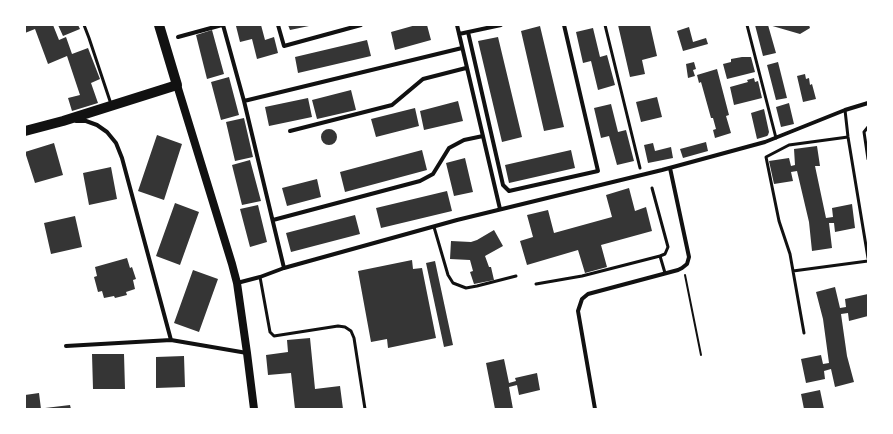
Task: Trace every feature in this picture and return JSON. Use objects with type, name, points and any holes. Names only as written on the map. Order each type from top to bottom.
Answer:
[{"type":"main road","points":[[159,25],[237,283],[254,409]]},
{"type":"main road","points":[[25,131],[63,121],[177,85]]},
{"type":"street","points":[[178,37],[222,25],[244,101],[284,268]]},
{"type":"street","points":[[278,25],[284,46],[361,25]]},
{"type":"street","points":[[457,25],[500,209]]},
{"type":"street","points":[[459,34],[501,25]]},
{"type":"street","points":[[468,32],[503,185],[509,191],[598,171],[564,25]]},
{"type":"street","points":[[244,101],[462,48]]},
{"type":"street","points":[[290,131],[392,105],[423,79],[466,68]]},
{"type":"street","points":[[237,283],[260,277],[284,268],[500,209],[670,168],[776,138],[845,110],[868,103]]},
{"type":"street","points":[[63,121],[86,121],[97,125],[107,132],[116,143],[122,158],[171,340]]},
{"type":"street","points":[[273,220],[420,181],[433,174],[449,148],[464,140],[483,136]]},
{"type":"street","points":[[594,409],[579,326],[578,311],[582,299],[588,294],[682,268],[687,264],[689,257],[670,168]]},
{"type":"street","points":[[66,346],[171,340],[247,353]]},
{"type":"lane","points":[[84,25],[112,106]]},
{"type":"lane","points":[[605,25],[640,168]]},
{"type":"lane","points":[[747,25],[776,138]]},
{"type":"lane","points":[[845,110],[868,258]]},
{"type":"lane","points":[[868,127],[864,132],[868,159]]},
{"type":"lane","points":[[804,333],[790,254],[779,222],[766,157],[789,145],[848,137]]},
{"type":"lane","points":[[536,284],[582,276],[665,254],[668,247],[652,188]]},
{"type":"lane","points":[[434,227],[448,275],[453,283],[466,288],[516,276]]},
{"type":"lane","points":[[660,256],[665,273]]},
{"type":"lane","points":[[793,271],[868,261]]},
{"type":"lane","points":[[260,277],[270,332],[274,336],[338,326],[345,327],[351,331],[354,338],[365,409]]},
{"type":"path","points":[[682,268],[686,279],[702,355]]},
{"type":"building","points":[[25,25],[53,25],[59,40],[66,37],[72,54],[88,48],[100,79],[91,83],[98,103],[72,111],[68,98],[80,95],[67,56],[48,64],[35,29],[25,33]]},
{"type":"building","points":[[58,25],[78,25],[80,29],[63,36]]},
{"type":"building","points":[[261,25],[265,40],[274,37],[278,53],[257,59],[252,39],[240,42],[236,26]]},
{"type":"building","points":[[288,25],[309,25],[309,26],[290,30]]},
{"type":"building","points":[[416,25],[427,25],[431,40],[395,50],[391,32]]},
{"type":"building","points":[[618,25],[650,25],[657,56],[642,60],[645,74],[630,77]]},
{"type":"building","points":[[755,25],[768,25],[776,53],[763,56]]},
{"type":"building","points":[[769,25],[809,25],[810,28],[800,34]]},
{"type":"building","points":[[540,26],[564,127],[544,131],[521,31]]},
{"type":"building","points":[[689,27],[693,42],[706,38],[708,44],[683,51],[677,31]]},
{"type":"building","points":[[593,28],[600,57],[607,55],[615,85],[598,90],[591,61],[583,63],[576,32]]},
{"type":"building","points":[[212,30],[224,74],[207,79],[196,35]]},
{"type":"building","points":[[498,37],[522,137],[502,142],[478,41]]},
{"type":"building","points":[[367,40],[371,56],[298,73],[295,57]]},
{"type":"building","points":[[751,57],[755,72],[727,79],[723,64],[731,62],[731,59]]},
{"type":"building","points":[[694,62],[696,69],[693,70],[695,76],[688,78],[686,64]]},
{"type":"building","points":[[778,62],[787,98],[776,100],[767,65]]},
{"type":"building","points":[[717,69],[729,115],[726,116],[731,133],[715,138],[713,130],[716,129],[713,118],[711,118],[701,82],[699,83],[697,75]]},
{"type":"building","points":[[805,74],[806,79],[809,78],[810,85],[812,84],[816,99],[803,102],[797,76]]},
{"type":"building","points":[[229,77],[239,115],[221,120],[211,82]]},
{"type":"building","points":[[754,78],[755,82],[758,81],[762,98],[734,105],[730,87],[748,82],[747,80]]},
{"type":"building","points":[[351,90],[356,110],[317,119],[312,100]]},
{"type":"building","points":[[657,97],[662,117],[641,122],[636,102]]},
{"type":"building","points":[[308,98],[312,117],[269,126],[265,107]]},
{"type":"building","points":[[458,101],[463,121],[424,130],[420,111]]},
{"type":"building","points":[[789,103],[794,124],[781,127],[776,107]]},
{"type":"building","points":[[611,104],[618,132],[626,130],[634,161],[617,165],[609,136],[601,138],[594,108]]},
{"type":"building","points":[[415,108],[419,126],[376,137],[371,119]]},
{"type":"building","points":[[764,109],[769,132],[767,136],[757,139],[751,113]]},
{"type":"building","points":[[244,118],[253,157],[235,161],[226,122]]},
{"type":"building","points":[[326,129],[332,129],[337,134],[335,143],[332,145],[326,145],[321,140],[321,134]]},
{"type":"building","points":[[157,135],[182,144],[164,200],[138,191]]},
{"type":"building","points":[[706,142],[708,151],[683,158],[680,149]]},
{"type":"building","points":[[54,143],[63,175],[35,183],[25,152]]},
{"type":"building","points":[[653,143],[655,151],[671,147],[673,158],[648,163],[644,145]]},
{"type":"building","points":[[817,146],[820,166],[815,166],[826,218],[833,217],[832,208],[852,204],[855,228],[835,232],[834,223],[829,223],[832,248],[812,251],[809,222],[797,171],[791,172],[793,181],[774,184],[769,161],[789,158],[791,166],[795,165],[794,149]]},
{"type":"building","points":[[422,150],[427,170],[345,192],[340,172]]},
{"type":"building","points":[[571,150],[575,168],[509,183],[505,165]]},
{"type":"building","points":[[465,158],[473,192],[454,196],[446,163]]},
{"type":"building","points":[[250,160],[261,201],[242,205],[232,165]]},
{"type":"building","points":[[111,167],[117,199],[89,205],[83,173]]},
{"type":"building","points":[[317,179],[321,197],[287,206],[282,188]]},
{"type":"building","points":[[629,188],[635,211],[646,207],[652,231],[601,245],[607,267],[585,273],[578,250],[527,265],[520,241],[533,237],[527,215],[548,210],[554,233],[612,217],[606,195]]},
{"type":"building","points":[[447,191],[452,211],[381,228],[376,208]]},
{"type":"building","points":[[175,203],[199,212],[180,265],[156,256]]},
{"type":"building","points":[[258,205],[267,242],[250,247],[240,209]]},
{"type":"building","points":[[355,215],[360,234],[291,252],[286,233]]},
{"type":"building","points":[[75,216],[82,247],[51,254],[44,223]]},
{"type":"building","points":[[494,230],[503,246],[485,256],[489,267],[491,267],[494,280],[474,284],[470,272],[473,271],[470,260],[450,259],[451,241],[471,242]]},
{"type":"building","points":[[127,258],[136,279],[133,280],[135,289],[126,292],[127,295],[115,298],[114,296],[104,298],[102,291],[98,292],[94,277],[97,276],[95,267]]},
{"type":"building","points":[[412,260],[413,269],[422,268],[436,338],[388,348],[387,339],[371,342],[358,271]]},
{"type":"building","points":[[435,261],[453,345],[444,347],[426,263]]},
{"type":"building","points":[[193,270],[218,279],[199,332],[174,323]]},
{"type":"building","points":[[835,287],[840,308],[846,307],[845,299],[868,294],[868,316],[849,321],[848,313],[841,314],[847,356],[854,382],[835,387],[831,369],[824,371],[825,379],[806,383],[801,359],[821,355],[823,364],[829,363],[823,319],[816,292]]},
{"type":"building","points":[[310,338],[315,389],[340,386],[343,409],[295,409],[291,373],[268,375],[266,355],[288,352],[287,340]]},
{"type":"building","points":[[92,354],[124,354],[125,389],[93,389]]},
{"type":"building","points":[[184,356],[185,387],[156,388],[156,357]]},
{"type":"building","points":[[504,359],[509,383],[516,381],[515,378],[537,373],[540,390],[519,395],[517,385],[509,387],[513,409],[495,409],[486,363]]},
{"type":"building","points":[[820,390],[824,409],[804,409],[801,394]]},
{"type":"building","points":[[39,393],[41,409],[25,409],[25,395]]},
{"type":"building","points":[[70,405],[71,409],[45,409],[45,408]]}]
